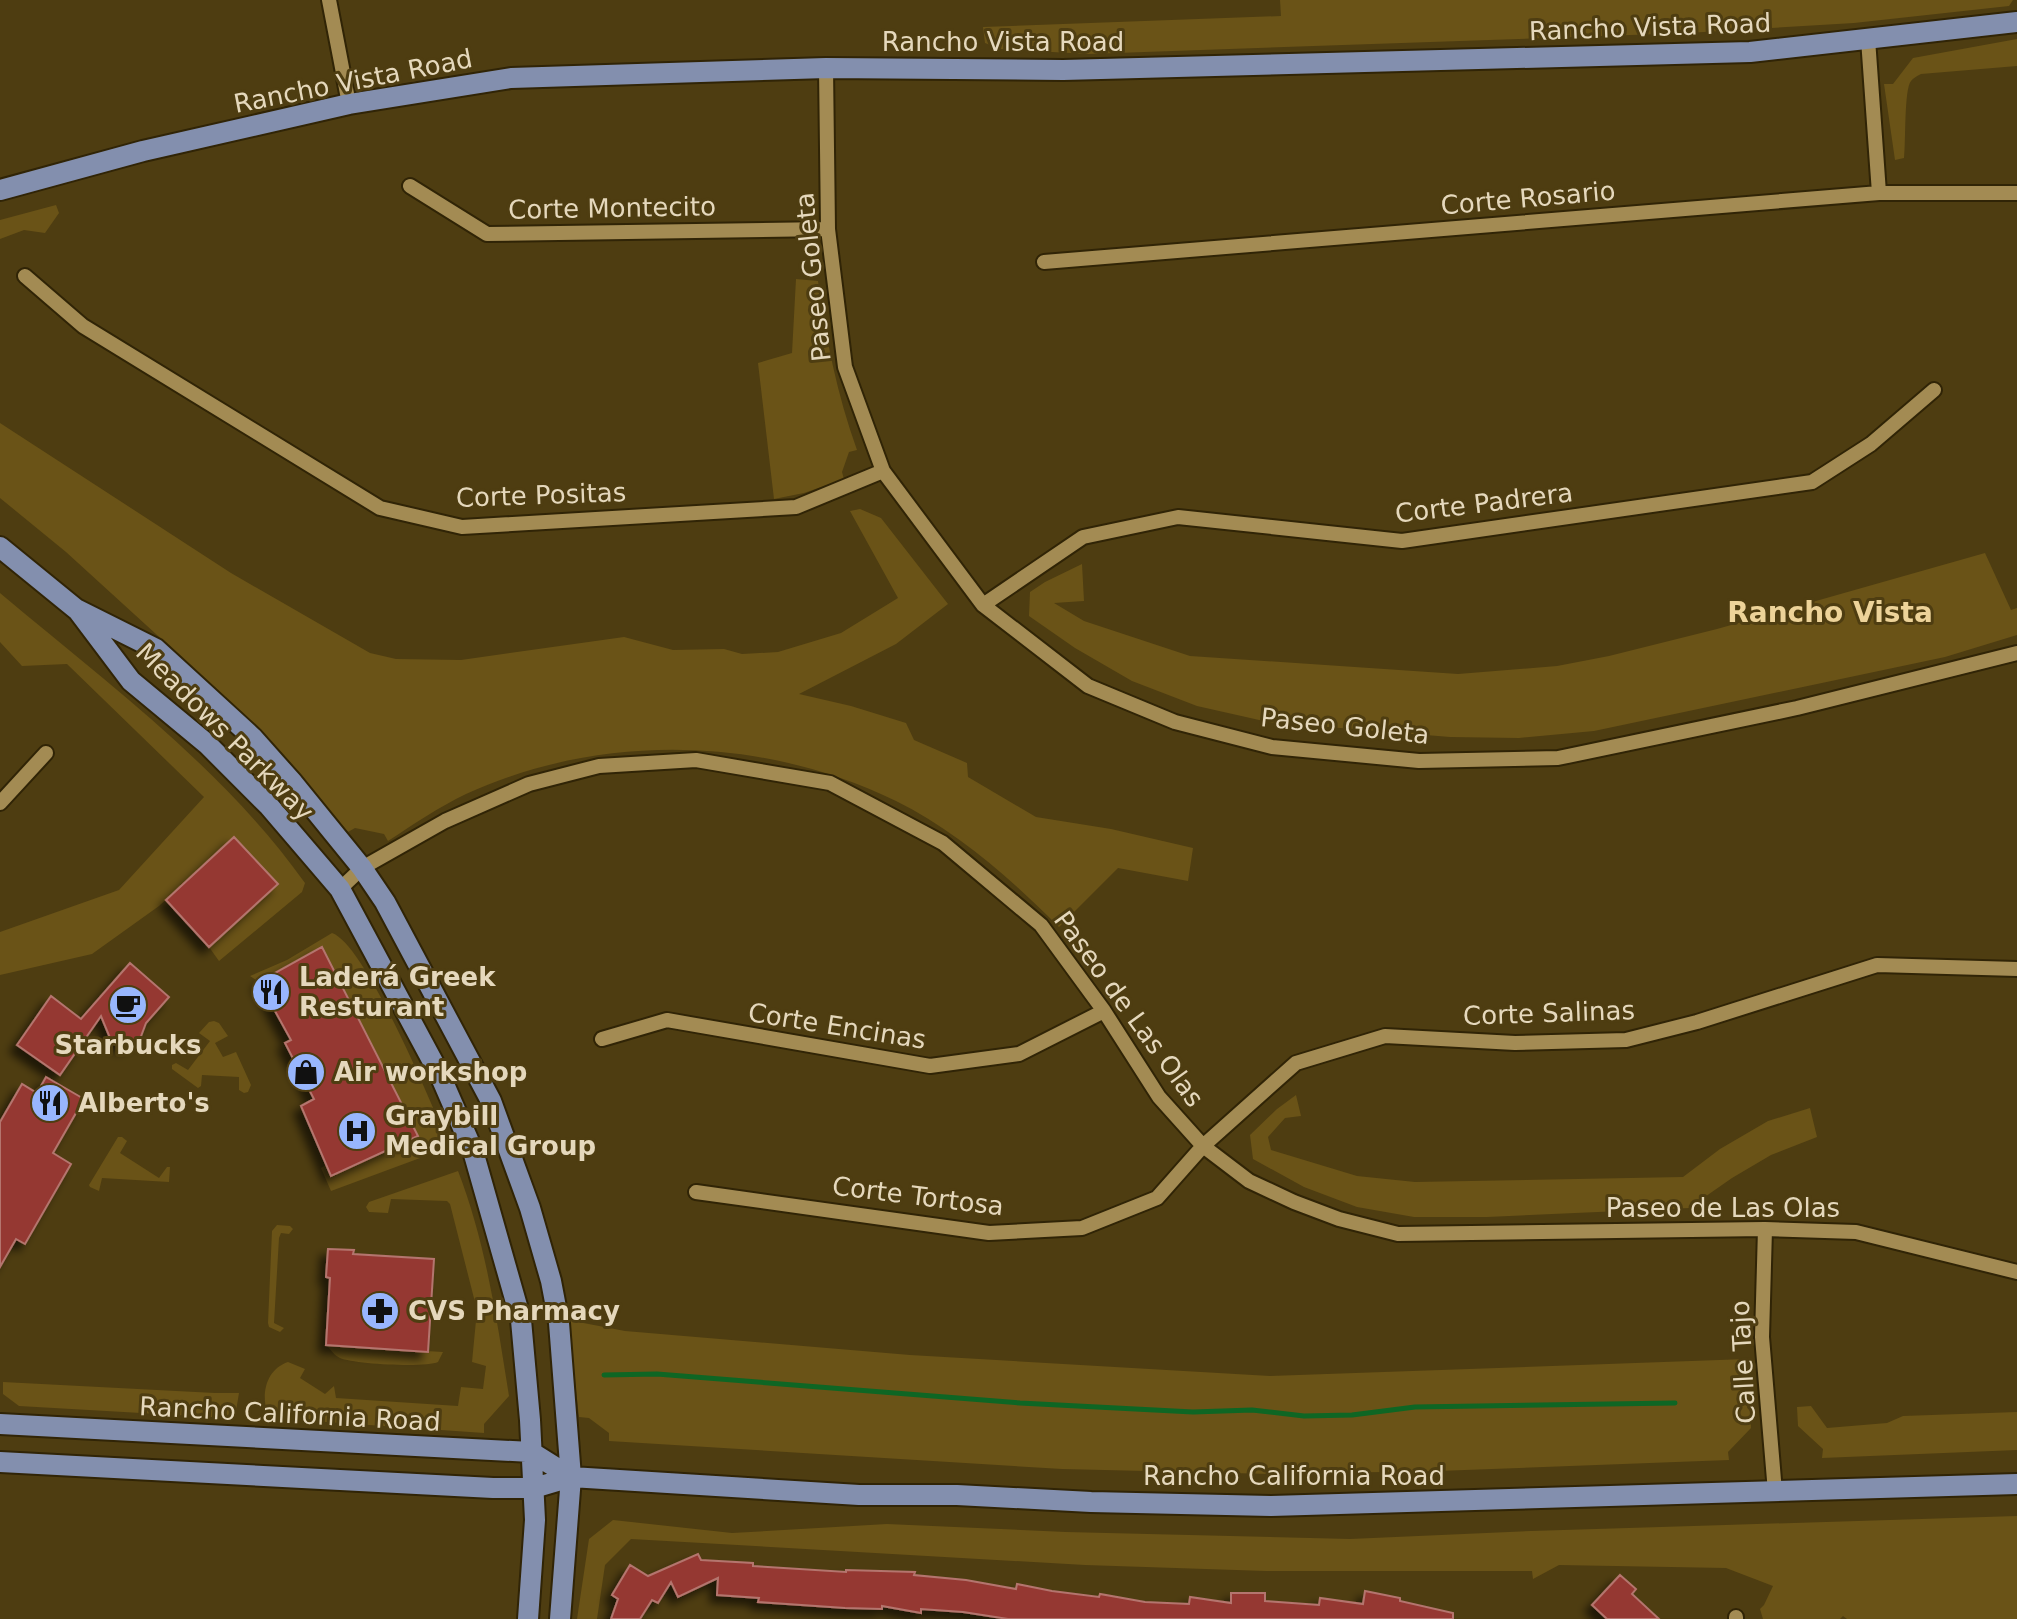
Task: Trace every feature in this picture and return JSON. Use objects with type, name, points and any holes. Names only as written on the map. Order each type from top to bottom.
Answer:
[{"type":"main road","name":"Rancho Vista Road","points":[[0,190],[143,151],[349,104],[511,78],[826,68],[1079,69],[1671,55],[1750,52],[2017,22]]},
{"type":"main road","name":"Meadows Parkway","points":[[0,547],[76,609],[156,649],[252,737],[293,783],[362,868],[385,902],[491,1101],[534,1222],[556,1309],[571,1477],[560,1619]]},
{"type":"main road","name":"Meadows Parkway","points":[[76,609],[131,681],[207,744],[269,806],[340,889],[433,1062],[473,1151],[521,1320],[535,1520],[528,1619]]},
{"type":"main road","name":"Rancho California Road","points":[[0,1424],[531,1452],[571,1477]]},
{"type":"main road","name":"Rancho California Road","points":[[0,1462],[534,1488],[571,1477],[859,1495],[957,1495],[1271,1506],[2017,1484]]},
{"type":"street","points":[[329,0],[349,104]]},
{"type":"street","points":[[1868,39],[1879,193]]},
{"type":"street","name":"Paseo Goleta","points":[[826,68],[828,229],[845,367],[883,471],[983,605],[1088,686],[1175,722],[1272,747],[1419,761],[1558,758],[1797,708],[2017,653]]},
{"type":"street","name":"Corte Montecito","points":[[410,186],[487,234],[828,229]]},
{"type":"street","name":"Corte Rosario","points":[[1044,262],[1879,193],[2017,193]]},
{"type":"street","name":"Corte Positas","points":[[25,276],[83,326],[380,508],[462,527],[796,507],[883,471]]},
{"type":"street","name":"Corte Padrera","points":[[983,605],[1083,537],[1178,517],[1402,541],[1812,482],[1871,444],[1934,390]]},
{"type":"street","points":[[0,803],[46,753]]},
{"type":"street","name":"Paseo de Las Olas","points":[[340,889],[362,868],[445,821],[529,784],[599,766],[696,760],[830,783],[943,843],[1041,925],[1104,1011],[1159,1097],[1203,1146],[1249,1181],[1294,1202],[1339,1219],[1398,1234],[1765,1229],[1856,1232],[2017,1272]]},
{"type":"street","name":"Corte Salinas","points":[[1203,1146],[1296,1063],[1385,1036],[1515,1043],[1626,1040],[1697,1022],[1877,965],[2017,969]]},
{"type":"street","name":"Corte Encinas","points":[[602,1039],[667,1020],[930,1066],[1019,1054],[1104,1011]]},
{"type":"street","name":"Corte Tortosa","points":[[696,1192],[989,1233],[1082,1228],[1157,1198],[1203,1146]]},
{"type":"street","name":"Calle Tajo","points":[[1765,1229],[1762,1337],[1775,1492]]},
{"type":"shaded area","points":[[1280,0],[2013,0],[2009,6],[1854,23],[1687,33],[1088,54],[1000,49],[985,43],[983,27],[1281,16]]},
{"type":"shaded area","points":[[2017,39],[2017,66],[1921,74],[1913,79],[1907,94],[1904,158],[1895,160],[1884,84],[1893,84],[1913,58]]},
{"type":"shaded area","points":[[56,205],[59,213],[45,233],[24,230],[0,239],[0,220]]},
{"type":"shaded area","points":[[796,279],[818,281],[833,366],[857,450],[849,452],[842,472],[844,479],[804,493],[774,499],[758,363],[792,353]]},
{"type":"shaded area","points":[[0,423],[231,573],[370,653],[396,659],[461,660],[624,637],[673,650],[724,649],[742,654],[778,652],[841,633],[898,598],[850,511],[860,509],[881,518],[948,604],[896,644],[799,694],[906,723],[914,740],[967,763],[968,777],[1036,817],[1111,829],[1193,848],[1188,881],[1118,868],[1059,927],[983,858],[941,827],[896,801],[845,779],[792,764],[737,754],[682,750],[627,752],[572,760],[518,774],[456,799],[388,841],[384,834],[355,828],[348,832],[260,729],[66,552],[0,498]]},
{"type":"shaded area","points":[[1985,553],[2011,610],[2017,608],[2017,635],[1945,657],[1594,731],[1519,738],[1450,737],[1268,722],[1197,706],[1132,681],[1075,648],[1029,616],[1030,592],[1082,564],[1084,601],[1054,603],[1084,621],[1190,656],[1458,674],[1557,666],[1609,656],[1717,629]]},
{"type":"shaded area","points":[[0,593],[122,694],[201,765],[238,802],[305,883],[302,892],[219,961],[209,947],[278,884],[234,837],[159,906],[92,954],[0,975],[0,932],[119,890],[204,797],[67,664],[22,666],[0,642]]},
{"type":"shaded area","points":[[332,933],[346,943],[378,993],[445,1136],[439,1151],[331,1191],[321,1168],[326,1165],[331,1176],[418,1135],[323,947],[259,982],[250,976],[287,960]]},
{"type":"shaded area","points":[[214,1021],[228,1036],[215,1043],[223,1057],[236,1052],[251,1085],[248,1092],[239,1090],[239,1077],[202,1075],[198,1088],[172,1069],[176,1063],[188,1070],[210,1041],[199,1033]]},
{"type":"shaded area","points":[[1296,1095],[1301,1116],[1285,1118],[1268,1137],[1271,1150],[1357,1176],[1415,1182],[1683,1177],[1720,1149],[1768,1121],[1810,1108],[1817,1137],[1771,1155],[1689,1208],[1414,1217],[1357,1207],[1304,1187],[1253,1159],[1250,1135]]},
{"type":"shaded area","points":[[118,1137],[127,1141],[120,1153],[159,1178],[170,1167],[169,1182],[102,1178],[99,1191],[90,1187]]},
{"type":"shaded area","points":[[458,1171],[483,1254],[509,1396],[484,1424],[484,1433],[283,1419],[267,1412],[267,1382],[275,1370],[288,1362],[305,1369],[300,1378],[325,1394],[334,1386],[336,1398],[458,1406],[461,1387],[483,1389],[486,1366],[472,1362],[477,1310],[450,1204],[447,1201],[391,1199],[388,1213],[369,1212],[366,1207],[369,1202]]},
{"type":"shaded area","points":[[277,1225],[293,1229],[289,1234],[281,1233],[279,1238],[274,1323],[284,1328],[280,1332],[269,1327],[268,1323],[272,1231]]},
{"type":"shaded area","points":[[568,1320],[625,1331],[910,1355],[1270,1376],[1747,1359],[1751,1428],[1728,1452],[1729,1460],[1272,1474],[1062,1469],[609,1441],[609,1433],[589,1418],[579,1417]]},
{"type":"shaded area","points":[[326,1345],[443,1352],[438,1362],[431,1364],[389,1364],[340,1358]]},
{"type":"shaded area","points":[[3,1382],[239,1393],[236,1411],[228,1418],[19,1406],[3,1394]]},
{"type":"shaded area","points":[[1811,1406],[1827,1428],[1887,1423],[1903,1416],[2017,1412],[2017,1450],[1822,1458],[1823,1449],[1798,1426],[1797,1407]]},
{"type":"shaded area","points":[[2017,1516],[2017,1619],[1847,1619],[1843,1616],[1840,1619],[1763,1619],[1760,1609],[1773,1586],[1726,1568],[1559,1565],[1533,1579],[1532,1571],[1266,1571],[1085,1565],[631,1539],[605,1565],[597,1619],[577,1619],[589,1539],[613,1520],[732,1533],[887,1524],[1350,1539]]},
{"type":"building","points":[[234,837],[278,884],[209,947],[166,900]]},
{"type":"building","points":[[322,947],[418,1136],[331,1176],[301,1106],[314,1099],[285,1043],[291,1040],[259,982]]},
{"type":"building","points":[[130,963],[169,997],[146,1023],[140,1039],[125,1046],[110,1038],[101,1016],[60,1075],[17,1045],[51,996],[81,1019]]},
{"type":"building","points":[[46,1077],[84,1099],[53,1153],[71,1164],[25,1244],[16,1239],[0,1267],[0,1122],[22,1084],[37,1093]]},
{"type":"building","name":"CVS Pharmacy","points":[[328,1249],[354,1250],[353,1254],[434,1259],[428,1352],[326,1345],[330,1278],[326,1277]]},
{"type":"building","points":[[698,1554],[701,1560],[753,1563],[753,1566],[846,1572],[915,1572],[914,1575],[1016,1589],[1017,1584],[1145,1602],[1189,1604],[1190,1597],[1231,1603],[1231,1593],[1265,1593],[1265,1601],[1319,1605],[1320,1598],[1363,1604],[1365,1591],[1453,1613],[1453,1619],[1008,1619],[921,1609],[921,1613],[882,1606],[882,1609],[845,1608],[758,1602],[759,1598],[717,1595],[718,1578],[678,1597],[671,1582],[658,1603],[652,1600],[640,1619],[611,1619],[618,1599],[612,1595],[630,1565],[648,1576]]},
{"type":"building","points":[[1620,1575],[1636,1589],[1632,1594],[1659,1619],[1607,1619],[1592,1605]]},
{"type":"waterway","points":[[604,1375],[657,1374],[1020,1403],[1193,1412],[1252,1410],[1304,1416],[1352,1415],[1415,1407],[1675,1403]]},
{"type":"place","name":"Laderá Greek Resturant","points":[[271,992]]},
{"type":"place","name":"Starbucks","points":[[128,1005]]},
{"type":"place","name":"Air workshop","points":[[306,1072]]},
{"type":"place","name":"Alberto's","points":[[50,1103]]},
{"type":"place","name":"Graybill Medical Group","points":[[357,1131]]},
{"type":"place","name":"CVS Pharmacy","points":[[380,1311]]},
{"type":"district","name":"Rancho Vista","points":[[1830,612]]}]
